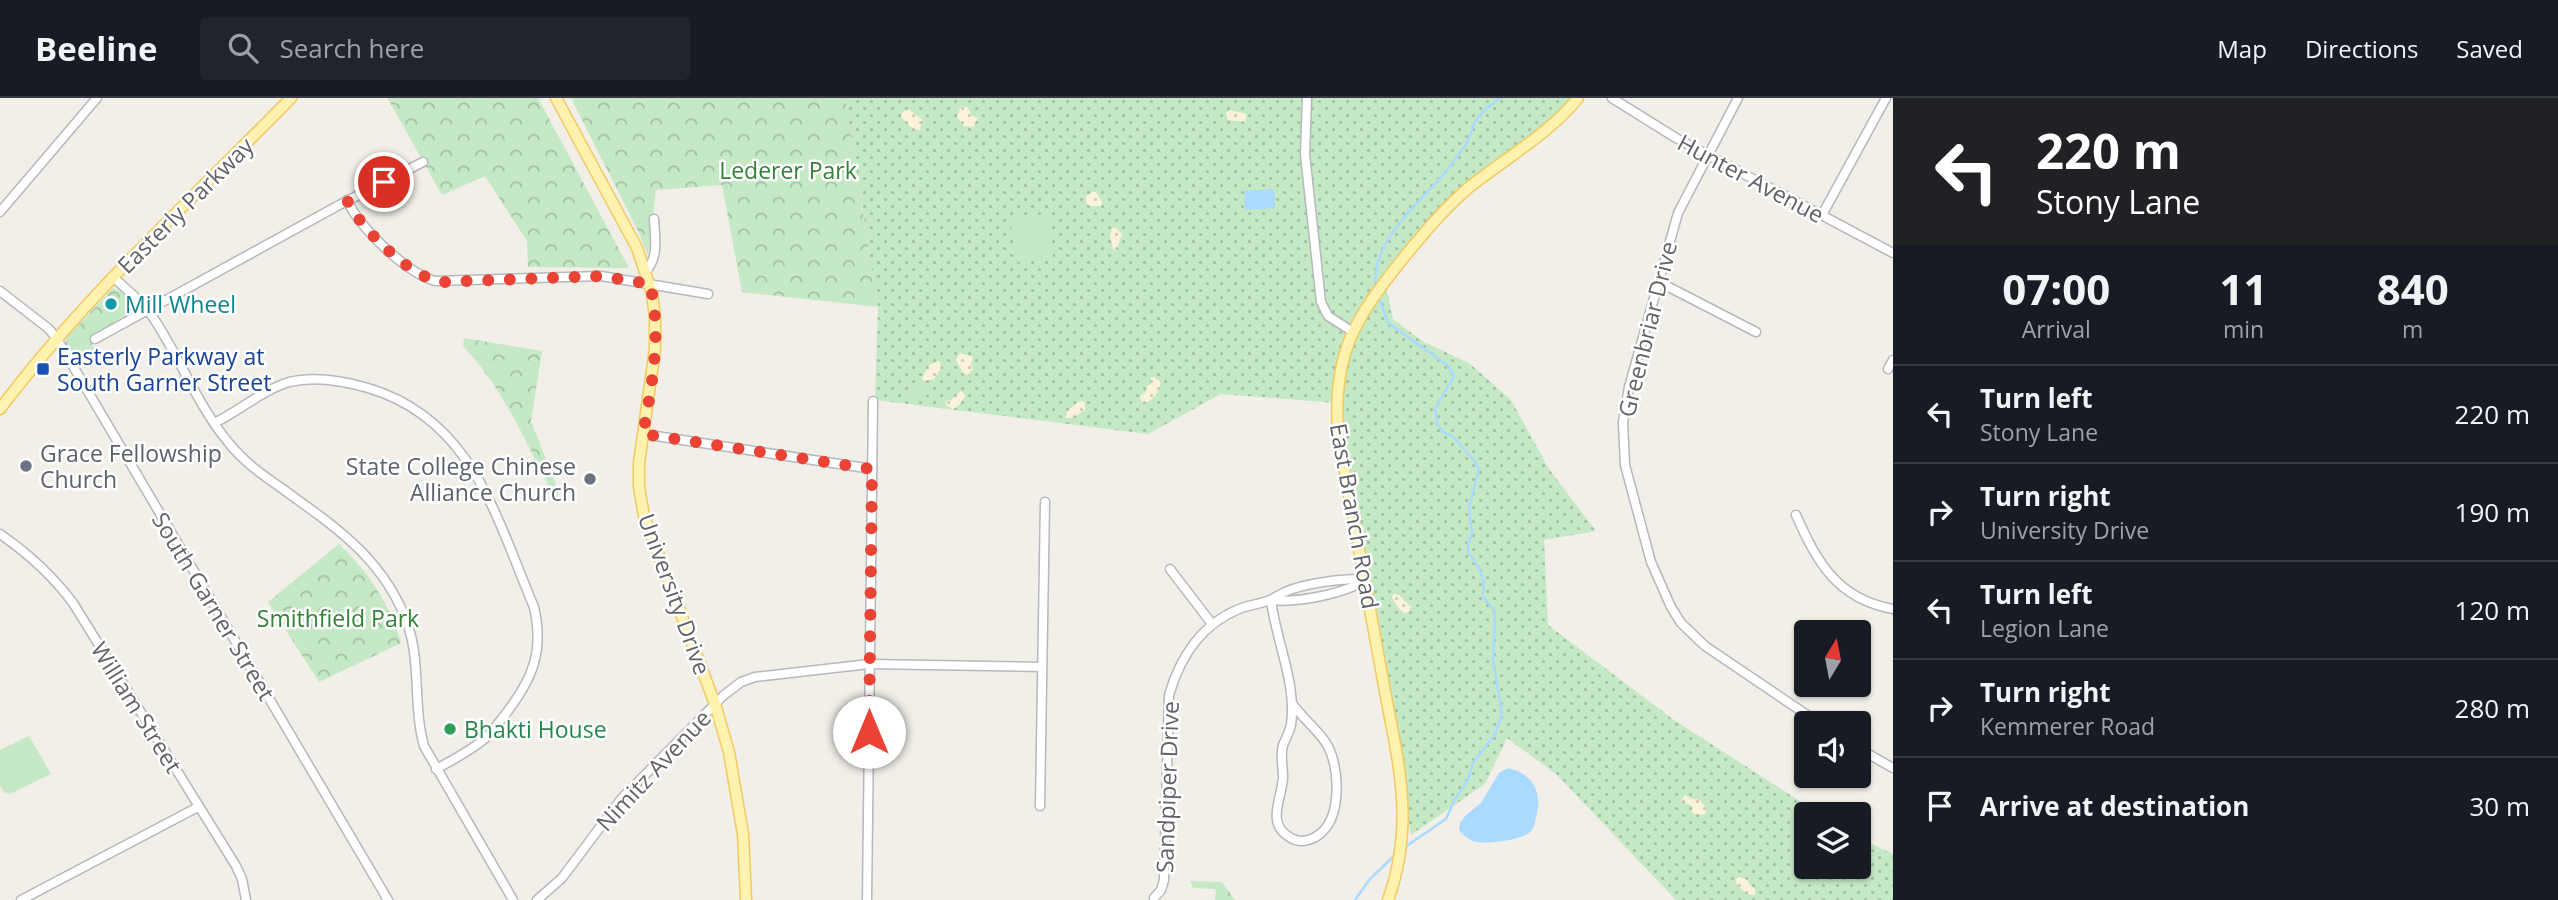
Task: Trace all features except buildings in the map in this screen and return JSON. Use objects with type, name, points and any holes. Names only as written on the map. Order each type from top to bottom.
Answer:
[{"type":"main road","name":"Easterly Parkway","points":[[0,409],[33,366],[113,277],[291,98]]},
{"type":"main road","name":"University Drive","points":[[556,98],[637,248],[650,284],[656,341],[643,434],[639,487],[644,516],[715,704],[729,752],[739,806],[746,900]]},
{"type":"main road","name":"East Branch Road","points":[[1388,900],[1395,877],[1403,828],[1399,760],[1338,435],[1336,414],[1340,368],[1353,331],[1369,303],[1439,216],[1466,190],[1544,132],[1578,98]]},
{"type":"street","points":[[0,212],[97,98]]},
{"type":"street","points":[[1307,98],[1305,154],[1321,302],[1328,316],[1353,331]]},
{"type":"street","name":"Hunter Avenue","points":[[1612,98],[1708,156],[1893,253]]},
{"type":"street","name":"Greenbriar Drive","points":[[1738,98],[1678,213],[1629,387],[1622,440],[1633,496],[1657,579],[1671,607],[1692,635],[1705,646],[1801,711]]},
{"type":"street","points":[[1822,215],[1886,98]]},
{"type":"street","points":[[95,339],[347,200],[423,162]]},
{"type":"street","points":[[347,200],[357,219],[370,233],[416,272],[435,281],[601,276],[708,294]]},
{"type":"street","points":[[646,271],[655,253],[654,219]]},
{"type":"street","points":[[113,277],[148,310],[228,443],[246,462],[353,541],[392,590],[410,634],[416,663],[421,735],[436,769],[513,900]]},
{"type":"street","points":[[1659,282],[1756,332]]},
{"type":"street","name":"South Garner Street","points":[[0,291],[49,329],[57,339],[388,900]]},
{"type":"street","points":[[1888,369],[1893,360]]},
{"type":"street","points":[[214,423],[289,383],[330,380],[378,391],[415,409],[447,435],[469,462],[482,484],[534,607],[538,644],[530,676],[496,727],[474,747],[436,769]]},
{"type":"street","points":[[867,900],[873,401]]},
{"type":"street","points":[[643,434],[872,469]]},
{"type":"street","points":[[1040,806],[1045,502]]},
{"type":"street","points":[[1796,515],[1816,558],[1840,585],[1862,599],[1893,608]]},
{"type":"street","name":"William Street","points":[[0,534],[36,561],[73,603],[236,866],[246,900]]},
{"type":"street","points":[[1170,569],[1213,624]]},
{"type":"street","name":"Sandpiper Drive","points":[[1154,898],[1161,890],[1164,880],[1169,695],[1182,660],[1192,644],[1213,624],[1236,610],[1272,600],[1288,602],[1353,588],[1365,580]]},
{"type":"street","points":[[1272,600],[1292,703],[1290,726],[1282,750],[1283,777],[1275,813],[1276,822],[1281,831],[1293,840],[1308,841],[1326,828],[1335,803],[1335,767],[1324,741],[1292,703]]},
{"type":"street","name":"Nimitz Avenue","points":[[537,900],[562,878],[622,798],[729,689],[755,677],[869,664],[1042,667]]},
{"type":"street","points":[[1287,738],[1305,721]]},
{"type":"street","points":[[1871,755],[1893,768]]},
{"type":"street","points":[[21,900],[198,807]]},
{"type":"green space","points":[[538,98],[629,268],[528,267],[527,241],[485,176],[442,195],[388,99]]},
{"type":"green space","name":"Lederer Park","points":[[571,98],[845,98],[878,307],[742,292],[722,185],[656,190],[648,255]]},
{"type":"green space","points":[[845,98],[1578,98],[1466,190],[1385,281],[1393,319],[1422,341],[1469,363],[1511,400],[1549,469],[1596,531],[1544,540],[1548,625],[1674,720],[1801,802],[1794,802],[1794,879],[1871,879],[1871,844],[1893,854],[1893,900],[1676,900],[1556,774],[1507,738],[1485,784],[1411,835],[1336,403],[1221,394],[1148,434],[875,400],[878,307]]},
{"type":"green space","points":[[1048,214],[1053,257],[1016,262],[1010,218]]},
{"type":"green space","points":[[113,288],[132,302],[134,309],[92,335],[90,341],[95,350],[76,362],[66,345],[66,338]]},
{"type":"green space","points":[[464,338],[542,351],[531,421],[559,492],[556,501],[504,400],[463,346]]},
{"type":"green space","points":[[913,386],[927,388],[928,394],[922,398],[910,399],[906,392]]},
{"type":"green space","name":"Smithfield Park","points":[[339,544],[377,589],[401,643],[319,682],[268,602]]},
{"type":"green space","points":[[29,736],[51,774],[10,794],[4,792],[0,785],[0,750]]},
{"type":"green space","points":[[1190,881],[1222,882],[1235,900],[1215,900],[1216,889],[1193,888]]},
{"type":"sand","points":[[961,106],[968,108],[972,116],[978,118],[973,127],[964,126],[957,117]]},
{"type":"sand","points":[[908,109],[922,119],[920,130],[914,130],[901,117],[902,112]]},
{"type":"sand","points":[[1230,110],[1246,114],[1246,122],[1228,120],[1226,113]]},
{"type":"sand","points":[[1096,192],[1102,202],[1101,206],[1090,206],[1086,203],[1086,196]]},
{"type":"sand","points":[[1112,228],[1122,234],[1116,251],[1110,236]]},
{"type":"sand","points":[[960,353],[973,357],[973,370],[967,375],[956,360]]},
{"type":"sand","points":[[939,361],[942,367],[934,379],[922,379],[929,365]]},
{"type":"sand","points":[[1151,377],[1160,381],[1160,388],[1154,397],[1145,403],[1140,396],[1151,384]]},
{"type":"sand","points":[[961,391],[966,395],[959,405],[953,409],[946,405],[946,401]]},
{"type":"sand","points":[[1080,401],[1085,402],[1085,410],[1072,418],[1066,418],[1067,411]]},
{"type":"sand","points":[[1393,594],[1399,595],[1411,607],[1409,612],[1405,613],[1399,609],[1392,598]]},
{"type":"sand","points":[[1685,795],[1700,800],[1706,808],[1705,814],[1692,813],[1692,806],[1681,801]]},
{"type":"sand","points":[[1738,877],[1747,879],[1755,889],[1755,895],[1740,888],[1735,880]]},
{"type":"water","points":[[1274,189],[1275,208],[1245,210],[1244,191]]},
{"type":"water","points":[[1508,768],[1524,775],[1537,792],[1538,808],[1532,829],[1526,835],[1505,841],[1472,840],[1459,830],[1460,823],[1481,803],[1499,773]]},
{"type":"waterway","points":[[1376,286],[1381,254],[1397,225],[1445,173],[1465,146],[1479,116],[1500,98]]},
{"type":"waterway","points":[[1378,295],[1388,323],[1447,365],[1454,376],[1435,409],[1437,424],[1474,460],[1479,470],[1469,507],[1472,534],[1468,552],[1479,568],[1484,582],[1483,597],[1495,611],[1493,661],[1502,714],[1495,734],[1473,763],[1468,780],[1446,819],[1405,847]]},
{"type":"waterway","points":[[1355,900],[1370,879],[1397,853]]},
{"type":"place","name":"Mill Wheel","points":[[111,304]]},
{"type":"place","name":"Easterly Parkway at South Garner Street","points":[[43,369]]},
{"type":"place","name":"Grace Fellowship Church","points":[[26,466]]},
{"type":"place","name":"State College Chinese Alliance Church","points":[[590,479]]},
{"type":"place","name":"Bhakti House","points":[[450,729]]},
{"type":"route","points":[[384,182],[347,200],[357,219],[370,233],[428,279],[442,282],[601,276],[650,284],[656,334],[650,398],[643,434],[872,469],[869,732]]}]
